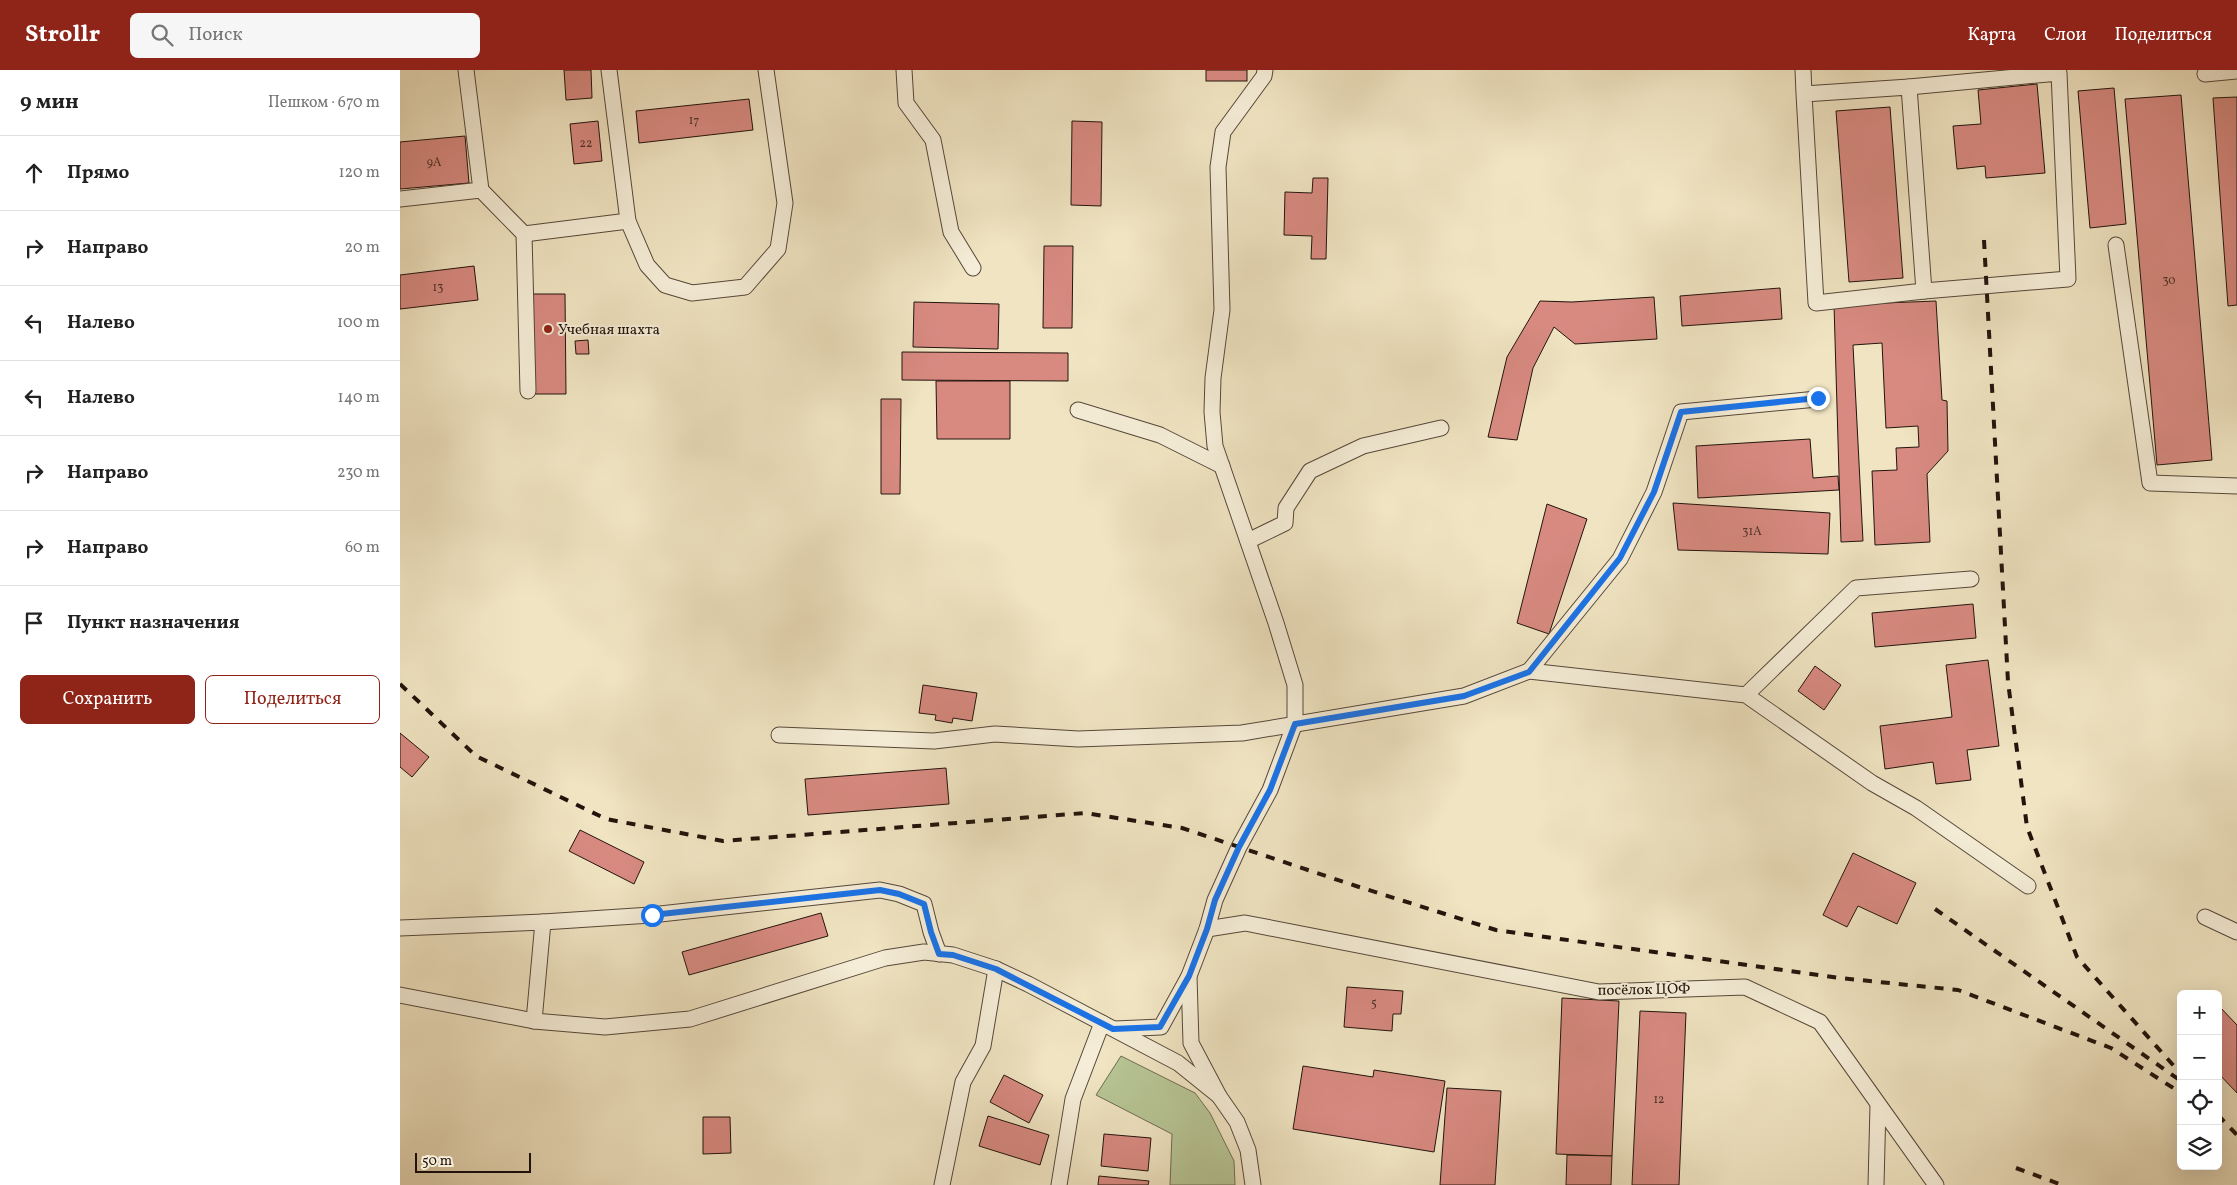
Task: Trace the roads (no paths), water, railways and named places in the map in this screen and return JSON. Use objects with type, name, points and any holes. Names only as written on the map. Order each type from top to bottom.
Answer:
[{"type":"street","points":[[466,70],[481,190],[524,234],[528,391]]},
{"type":"street","points":[[609,70],[628,221],[647,264],[665,285],[692,293],[744,287],[778,249],[785,203],[766,70]]},
{"type":"street","points":[[904,70],[906,103],[933,140],[951,232],[974,268]]},
{"type":"street","points":[[1108,1026],[1160,1027],[1189,976],[1207,929],[1215,900],[1239,847],[1270,790],[1295,724],[1295,685],[1276,623],[1215,446],[1212,412],[1213,378],[1222,310],[1218,167],[1223,132],[1264,76],[1265,70]]},
{"type":"street","points":[[1803,70],[1804,94],[1816,303],[1924,291],[2068,279],[2059,73],[1910,87],[1804,94]]},
{"type":"street","points":[[2206,74],[2237,71]]},
{"type":"street","points":[[1910,87],[1924,291]]},
{"type":"street","points":[[400,199],[481,190]]},
{"type":"street","points":[[524,234],[628,221]]},
{"type":"street","points":[[2116,245],[2150,484],[2237,486]]},
{"type":"street","points":[[1529,672],[1620,558],[1654,492],[1681,412],[1818,398]]},
{"type":"street","points":[[1078,410],[1160,435],[1222,466]]},
{"type":"street","points":[[1248,541],[1285,523],[1286,508],[1310,471],[1363,446],[1441,428]]},
{"type":"street","points":[[1746,695],[1856,588],[1971,579]]},
{"type":"street","points":[[779,735],[934,741],[995,734],[1078,739],[1148,738],[1242,733],[1464,696],[1529,672],[1746,695],[1872,783],[1916,808],[2028,886]]},
{"type":"street","points":[[400,928],[652,915],[880,890],[899,894],[924,904],[939,954]]},
{"type":"street","points":[[2206,917],[2237,932]]},
{"type":"street","points":[[534,1021],[543,922]]},
{"type":"street","name":"посёлок ЦОФ","points":[[1207,929],[1245,923],[1599,992],[1745,987],[1820,1022],[1936,1185]]},
{"type":"street","points":[[400,995],[534,1021],[605,1027],[690,1019],[885,958],[924,952],[953,955],[996,969],[1108,1026],[1178,1064],[1218,1096]]},
{"type":"street","points":[[942,1185],[962,1082],[983,1046],[996,969]]},
{"type":"street","points":[[1189,976],[1191,1043],[1218,1096],[1237,1122],[1248,1150],[1252,1185]]},
{"type":"street","points":[[1059,1185],[1073,1099],[1108,1026]]},
{"type":"street","points":[[1876,1185],[1878,1105]]},
{"type":"railway","points":[[1984,240],[2008,682],[2027,827],[2077,957],[2177,1070]]},
{"type":"railway","points":[[400,684],[476,756],[606,819],[723,841],[1085,813],[1182,828],[1496,930],[1840,978],[1958,990],[2111,1048],[2177,1090]]},
{"type":"railway","points":[[1935,909],[2180,1080]]},
{"type":"railway","points":[[2222,1119],[2237,1135]]},
{"type":"railway","points":[[2016,1168],[2062,1185]]},
{"type":"place","name":"Учебная шахта","points":[[548,329]]}]
